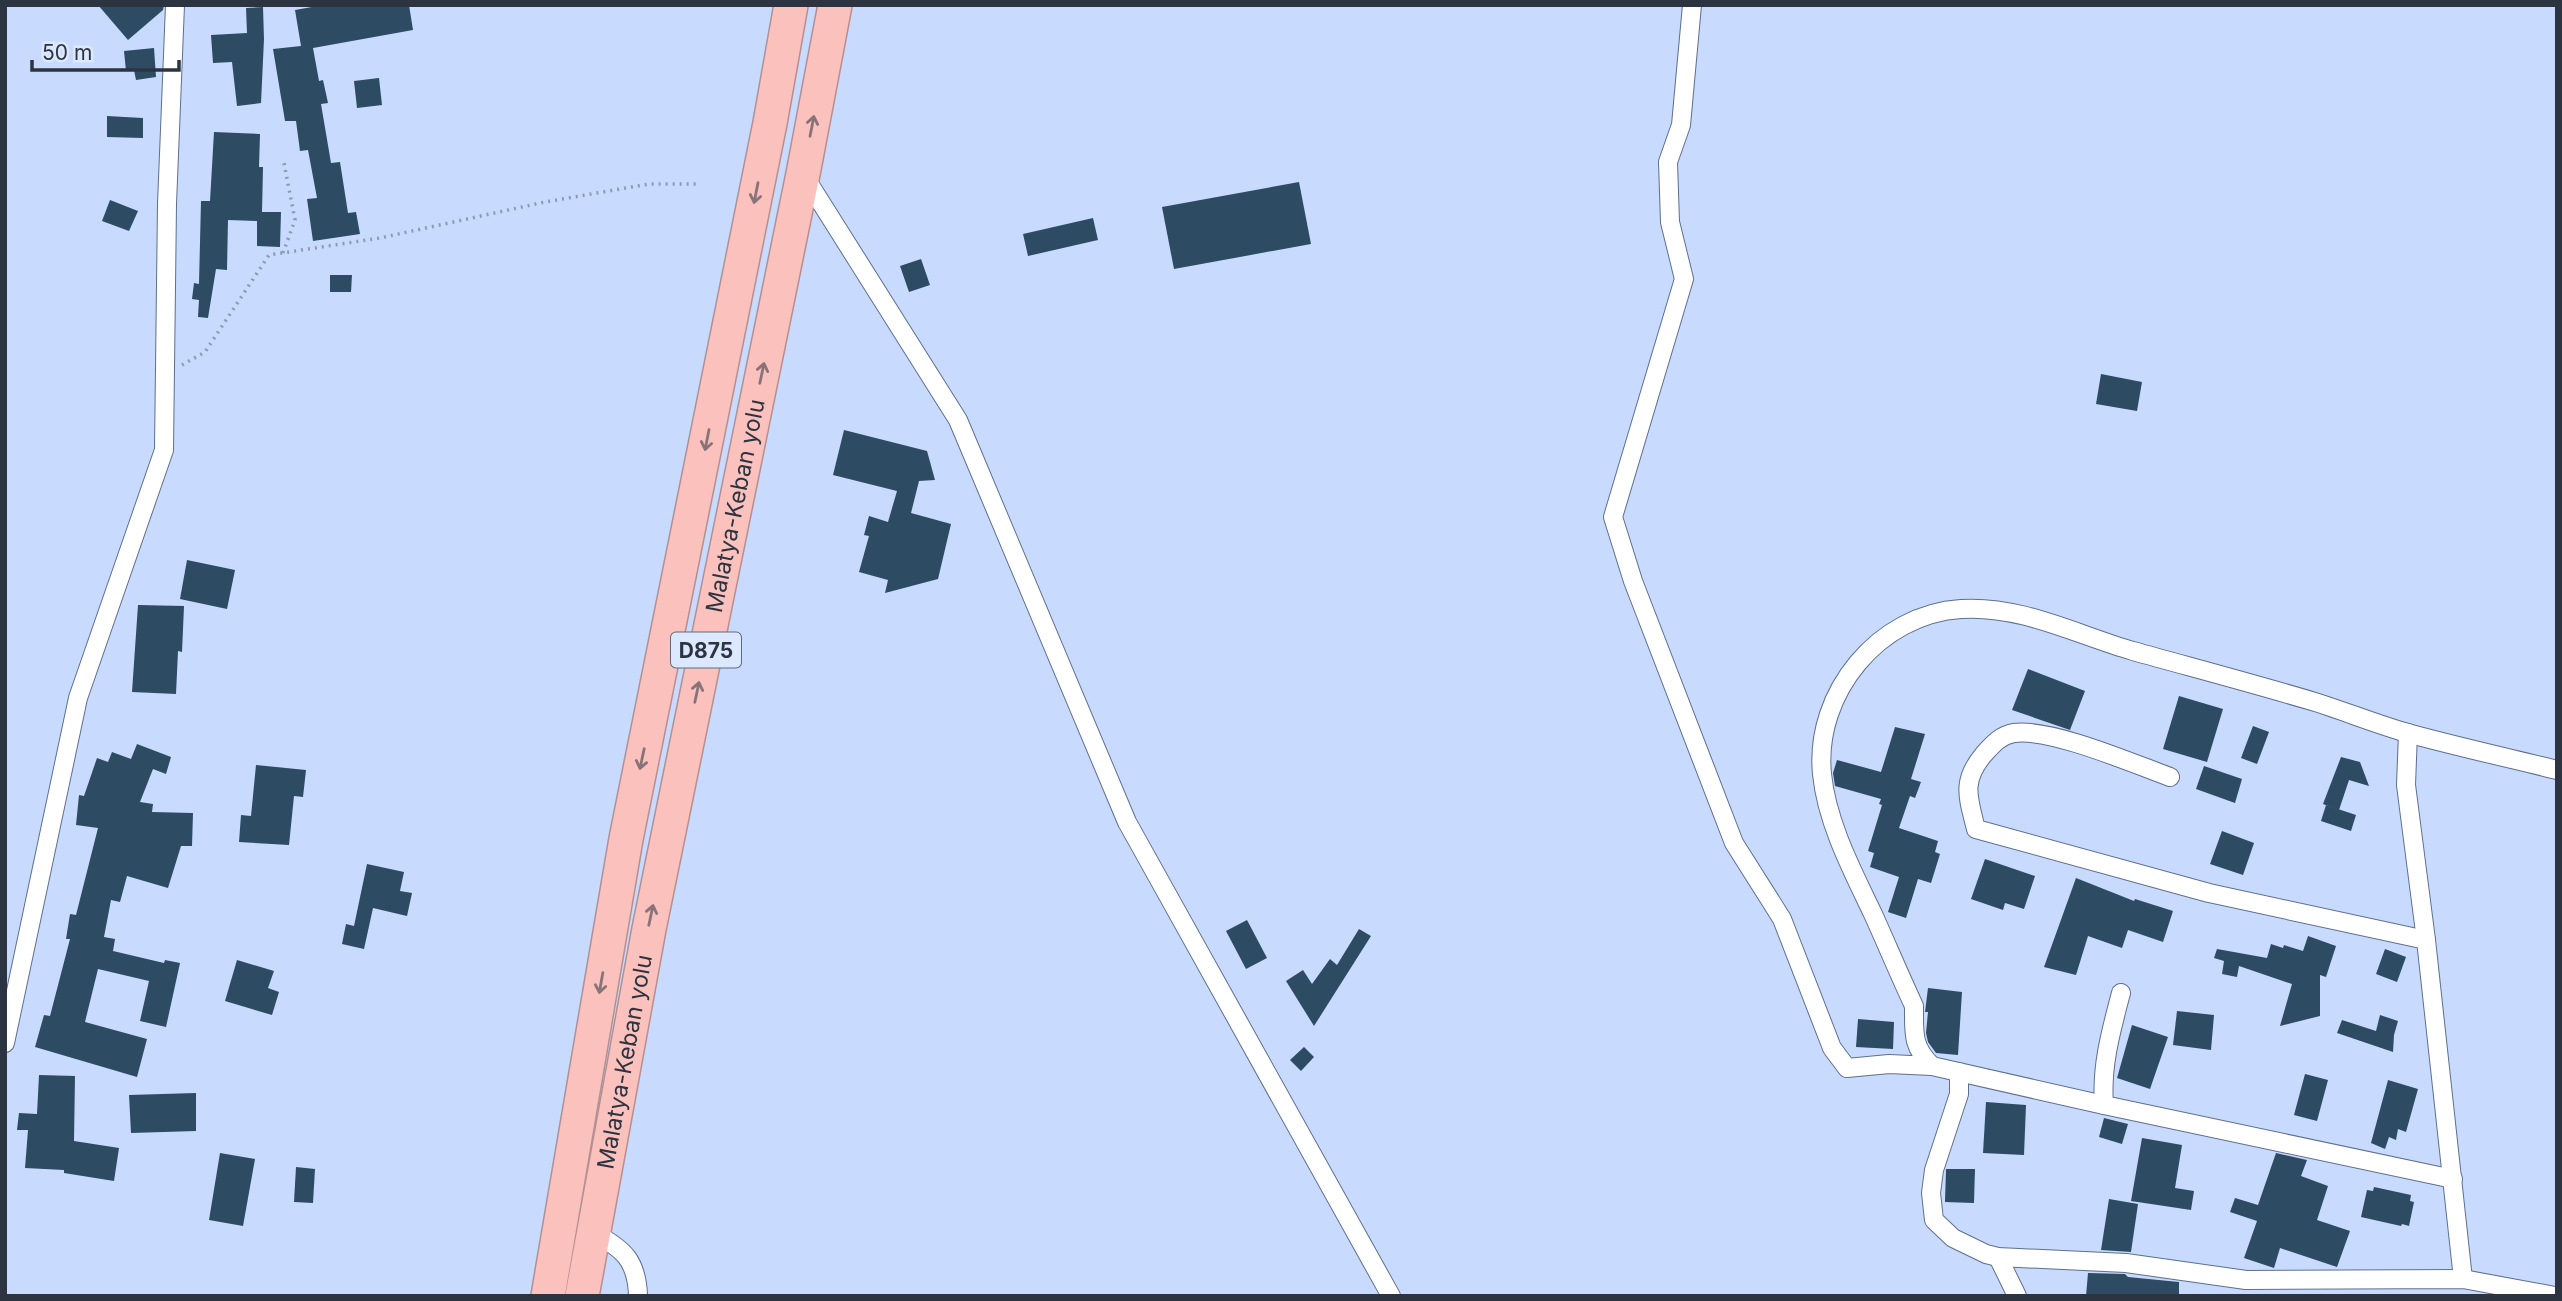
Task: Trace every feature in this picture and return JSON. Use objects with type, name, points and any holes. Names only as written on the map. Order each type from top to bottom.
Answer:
[{"type":"highway","name":"Malatya-Keban yolu","points":[[548,1296],[626,839],[759,178],[791,5]]},
{"type":"highway","name":"Malatya-Keban yolu","points":[[582,1296],[649,929],[835,5]]},
{"type":"street","points":[[5,1043],[78,698],[163,450],[167,204],[175,5]]},
{"type":"street","points":[[1692,5],[1681,125],[1668,162],[1670,222],[1684,279],[1613,517],[1734,843],[1782,919],[1832,1048],[1847,1068],[1889,1064],[1932,1066],[2453,1179]]},
{"type":"street","points":[[803,174],[958,420],[1127,822],[1391,1296]]},
{"type":"street","points":[[1932,1066],[1919,1054],[1914,1031],[1914,1006],[1840,842],[1822,775],[1821,750],[1835,694],[1853,667],[1879,642],[1906,624],[1938,611],[1964,609],[1998,611],[2039,620],[2124,649],[2315,702],[2408,733],[2557,770]]},
{"type":"street","points":[[2170,777],[2056,738],[2015,733],[1996,740],[1972,767],[1966,790],[1976,829],[2209,893],[2426,940]]},
{"type":"street","points":[[2408,733],[2406,785],[2426,940],[2463,1279]]},
{"type":"street","points":[[2104,1105],[2102,1079],[2108,1042],[2121,993]]},
{"type":"street","points":[[1959,1072],[1959,1094],[1932,1181],[1934,1220],[1953,1238],[1986,1254],[1998,1257],[2126,1263],[2245,1280],[2463,1279],[2555,1296]]},
{"type":"street","points":[[594,1233],[615,1244],[629,1258],[637,1275],[638,1296]]},
{"type":"street","points":[[1998,1257],[2017,1296]]},
{"type":"path","points":[[283,253],[295,220],[284,163]]},
{"type":"path","points":[[165,375],[205,352],[269,255],[380,237],[545,202],[649,184],[696,184]]},
{"type":"building","points":[[98,5],[164,5],[163,10],[128,40]]},
{"type":"building","points":[[323,5],[409,5],[413,30],[313,48],[319,81],[323,80],[328,103],[321,104],[331,163],[340,162],[348,213],[356,212],[360,234],[313,241],[307,199],[317,198],[308,150],[300,151],[296,121],[285,121],[273,49],[301,46],[295,10]]},
{"type":"building","points":[[263,7],[261,103],[237,106],[232,62],[213,63],[211,35],[247,33],[246,8]]},
{"type":"building","points":[[154,48],[156,77],[136,80],[134,70],[126,71],[124,51]]},
{"type":"building","points":[[379,78],[382,105],[357,108],[354,81]]},
{"type":"building","points":[[107,116],[143,118],[143,138],[107,137]]},
{"type":"building","points":[[214,132],[260,134],[259,167],[263,167],[262,212],[281,212],[280,247],[257,246],[257,221],[228,220],[227,270],[216,269],[208,318],[198,317],[199,300],[192,299],[194,283],[199,284],[201,201],[210,201]]},
{"type":"building","points":[[1299,182],[1311,244],[1174,269],[1162,207]]},
{"type":"building","points":[[110,200],[138,211],[129,231],[102,221]]},
{"type":"building","points":[[1093,218],[1098,240],[1028,256],[1023,234]]},
{"type":"building","points":[[921,259],[930,285],[909,292],[900,266]]},
{"type":"building","points":[[330,275],[352,275],[351,292],[330,292]]},
{"type":"building","points":[[2101,374],[2142,382],[2137,411],[2096,404]]},
{"type":"building","points":[[844,430],[927,451],[935,480],[919,481],[911,513],[951,524],[938,579],[885,593],[888,580],[859,572],[869,536],[864,535],[869,516],[888,522],[897,491],[833,475]]},
{"type":"building","points":[[187,560],[235,570],[227,609],[180,599]]},
{"type":"building","points":[[138,605],[184,606],[182,652],[178,651],[176,694],[132,692]]},
{"type":"building","points":[[2028,669],[2085,691],[2070,730],[2012,710]]},
{"type":"building","points":[[2179,696],[2223,709],[2207,762],[2163,749]]},
{"type":"building","points":[[2253,726],[2269,732],[2257,764],[2241,758]]},
{"type":"building","points":[[1895,727],[1925,734],[1911,779],[1921,782],[1915,798],[1910,796],[1899,828],[1938,841],[1935,852],[1940,854],[1931,883],[1918,879],[1906,918],[1888,912],[1899,877],[1870,867],[1874,853],[1868,851],[1882,805],[1879,804],[1881,799],[1835,786],[1833,773],[1837,760],[1881,772]]},
{"type":"building","points":[[137,744],[171,757],[166,774],[153,769],[140,802],[153,804],[152,812],[193,813],[192,846],[181,846],[168,888],[127,876],[120,902],[111,900],[104,937],[115,939],[113,951],[164,963],[165,960],[180,963],[166,1027],[140,1021],[149,981],[98,969],[85,1022],[147,1039],[137,1077],[35,1047],[44,1015],[50,1016],[70,939],[66,939],[70,914],[76,915],[98,828],[76,825],[79,795],[84,796],[97,758],[108,762],[112,752],[131,759]]},
{"type":"building","points":[[2341,757],[2360,762],[2369,786],[2349,780],[2339,810],[2323,804]]},
{"type":"building","points":[[256,765],[306,770],[303,797],[294,796],[289,845],[239,842],[241,815],[251,816]]},
{"type":"building","points":[[2204,766],[2242,779],[2235,803],[2196,789]]},
{"type":"building","points":[[2326,805],[2356,815],[2351,831],[2321,821]]},
{"type":"building","points":[[2222,831],[2254,843],[2243,875],[2210,864]]},
{"type":"building","points":[[1985,859],[2035,876],[2024,909],[2005,903],[2003,910],[1971,899]]},
{"type":"building","points":[[367,864],[404,872],[400,891],[412,893],[407,916],[373,908],[364,949],[342,944],[346,924],[354,926]]},
{"type":"building","points":[[2076,878],[2134,901],[2135,899],[2173,911],[2163,942],[2128,930],[2122,948],[2088,936],[2076,975],[2044,967]]},
{"type":"building","points":[[1247,920],[1267,958],[1246,969],[1226,931]]},
{"type":"building","points":[[1359,929],[1371,936],[1314,1026],[1286,981],[1303,970],[1312,984],[1330,959],[1337,965]]},
{"type":"building","points":[[2308,936],[2336,946],[2326,977],[2320,975],[2320,1016],[2280,1026],[2292,984],[2239,966],[2237,977],[2222,974],[2224,961],[2214,958],[2217,949],[2267,958],[2271,944],[2303,951]]},
{"type":"building","points":[[2385,949],[2406,957],[2397,982],[2376,974]]},
{"type":"building","points":[[237,960],[274,971],[268,988],[279,992],[272,1015],[225,1001]]},
{"type":"building","points":[[1928,988],[1962,992],[1958,1055],[1936,1053],[1928,1042],[1928,1012],[1925,1012]]},
{"type":"building","points":[[2177,1011],[2214,1015],[2211,1050],[2173,1045]]},
{"type":"building","points":[[2380,1015],[2398,1021],[2393,1052],[2337,1033],[2342,1020],[2376,1031]]},
{"type":"building","points":[[1858,1019],[1894,1022],[1893,1049],[1856,1047]]},
{"type":"building","points":[[2132,1025],[2168,1037],[2150,1089],[2117,1078]]},
{"type":"building","points":[[1304,1047],[1314,1057],[1301,1071],[1290,1060]]},
{"type":"building","points":[[2305,1074],[2328,1080],[2317,1121],[2294,1115]]},
{"type":"building","points":[[39,1075],[75,1076],[74,1141],[119,1148],[114,1181],[64,1173],[64,1170],[25,1168],[28,1130],[17,1130],[19,1113],[37,1114]]},
{"type":"building","points":[[2388,1080],[2418,1089],[2406,1132],[2398,1129],[2396,1140],[2389,1137],[2385,1149],[2371,1143]]},
{"type":"building","points":[[196,1093],[196,1131],[131,1133],[129,1095]]},
{"type":"building","points":[[1986,1102],[2026,1105],[2024,1155],[1983,1153]]},
{"type":"building","points":[[2104,1118],[2128,1124],[2122,1144],[2099,1137]]},
{"type":"building","points":[[2142,1138],[2182,1145],[2175,1188],[2194,1191],[2191,1210],[2131,1201]]},
{"type":"building","points":[[220,1153],[255,1159],[243,1226],[209,1220]]},
{"type":"building","points":[[2276,1153],[2307,1160],[2301,1176],[2328,1186],[2317,1220],[2350,1231],[2337,1267],[2280,1248],[2274,1268],[2244,1258],[2257,1221],[2230,1212],[2235,1198],[2258,1205]]},
{"type":"building","points":[[296,1167],[315,1169],[313,1203],[294,1202]]},
{"type":"building","points":[[1946,1169],[1975,1169],[1974,1203],[1945,1202]]},
{"type":"building","points":[[2374,1187],[2411,1195],[2410,1201],[2414,1202],[2409,1226],[2361,1217],[2367,1190],[2373,1191]]},
{"type":"building","points":[[2109,1199],[2138,1204],[2131,1252],[2101,1250]]},
{"type":"building","points":[[2088,1273],[2125,1274],[2128,1277],[2179,1282],[2179,1296],[2086,1296]]}]
